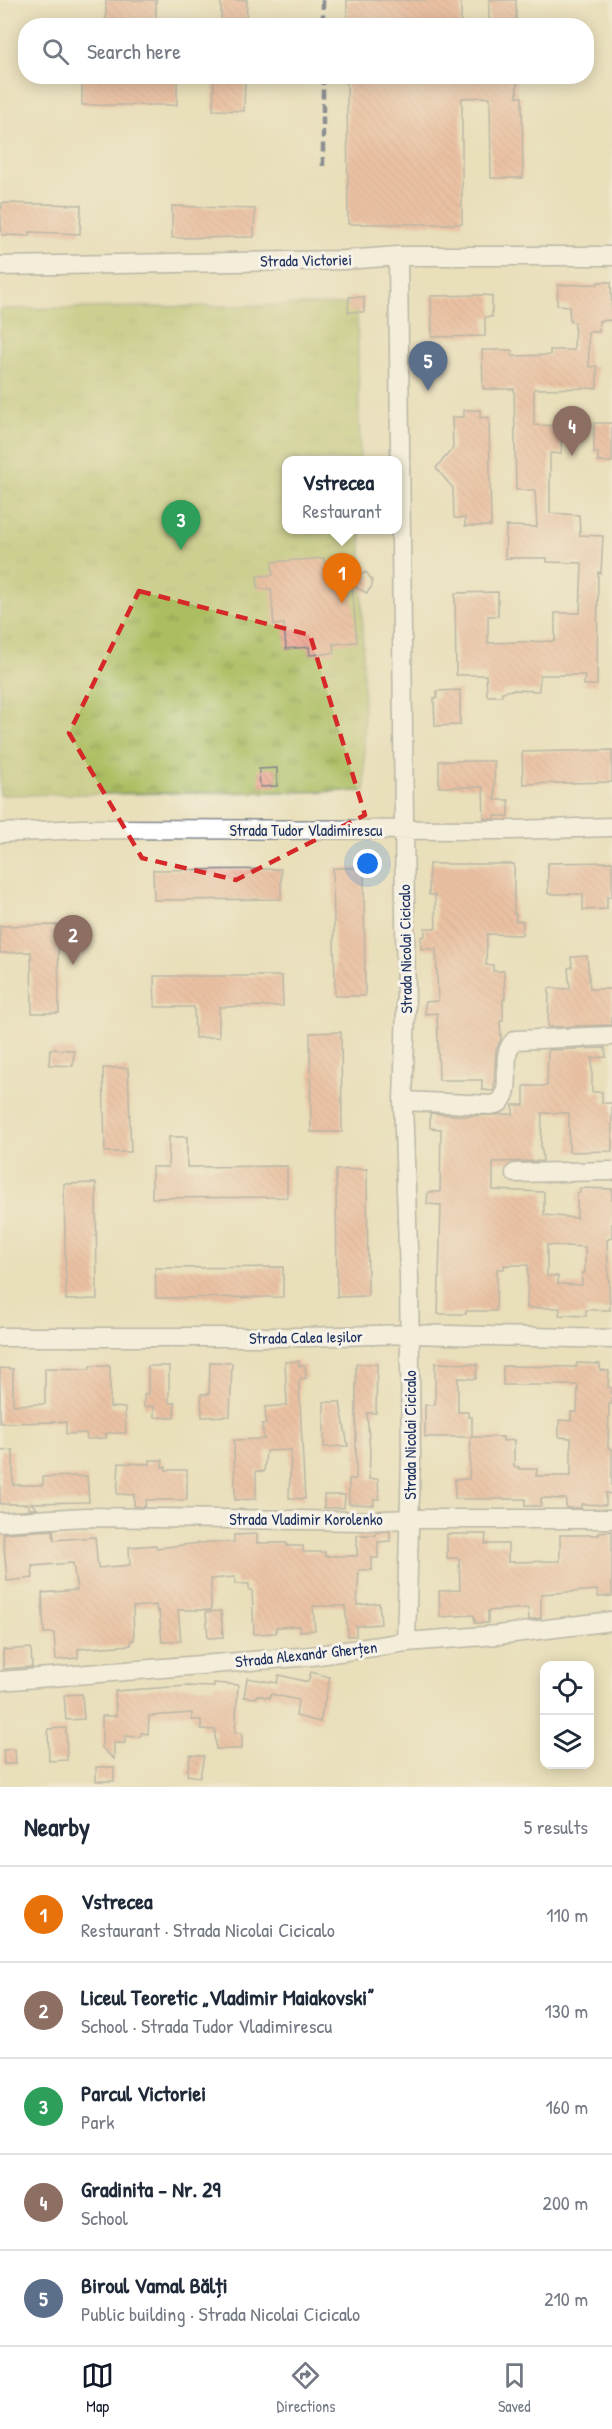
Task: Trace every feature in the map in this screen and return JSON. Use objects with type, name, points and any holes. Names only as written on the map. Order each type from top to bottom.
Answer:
[{"type":"street","name":"Strada Victoriei","points":[[0,266],[345,260],[398,256],[612,256]]},
{"type":"street","name":"Strada Nicolai Cicicalo","points":[[398,256],[400,456]]},
{"type":"street","name":"Strada Nicolai Cicicalo","points":[[401,534],[406,1008],[403,1101],[410,1334],[406,1642]]},
{"type":"street","name":"Strada Tudor Vladimirescu","points":[[0,833],[81,829],[612,827]]},
{"type":"street","points":[[403,1101],[491,1105],[499,1103],[505,1093],[507,1052],[515,1040],[612,1036]]},
{"type":"street","points":[[515,1173],[612,1171]]},
{"type":"street","name":"Strada Calea Ieșilor","points":[[0,1337],[293,1337],[410,1334],[612,1339]]},
{"type":"street","name":"Strada Vladimir Korolenko","points":[[0,1522],[86,1517],[363,1521],[612,1519]]},
{"type":"street","name":"Strada Alexandr Gherțen","points":[[0,1681],[312,1656],[406,1642],[498,1635],[612,1621]]},
{"type":"highlighted area","points":[[139,591],[310,635],[365,815],[236,880],[142,858],[69,733]]},
{"type":"green space","points":[[357,304],[360,456],[282,456],[282,534],[361,534],[365,791],[0,795],[0,309]]},
{"type":"building","points":[[106,0],[156,0],[156,18],[106,18]]},
{"type":"building","points":[[221,0],[247,0],[246,18],[221,18]]},
{"type":"building","points":[[347,0],[461,0],[461,18],[347,18]]},
{"type":"building","points":[[489,0],[516,0],[516,18],[489,18]]},
{"type":"building","points":[[82,84],[177,84],[177,105],[82,105]]},
{"type":"building","points":[[214,84],[245,84],[244,111],[213,110]]},
{"type":"building","points":[[347,84],[517,84],[517,97],[522,97],[523,178],[491,178],[490,97],[462,98],[462,224],[348,224]]},
{"type":"building","points":[[2,203],[81,205],[80,234],[30,232],[30,236],[2,235],[0,208],[2,208]]},
{"type":"building","points":[[172,206],[255,209],[254,237],[172,238]]},
{"type":"building","points":[[598,282],[611,282],[612,320],[599,321],[599,332],[588,332],[589,367],[597,366],[597,388],[534,389],[534,425],[562,426],[561,454],[550,453],[550,513],[579,515],[580,535],[603,536],[601,573],[598,572],[597,685],[584,685],[585,675],[540,675],[539,691],[512,690],[502,692],[502,696],[487,696],[486,675],[456,675],[455,593],[498,592],[498,616],[488,616],[488,643],[555,641],[555,613],[580,613],[582,563],[547,562],[547,558],[505,558],[506,526],[537,527],[535,490],[516,490],[514,389],[483,389],[482,350],[512,350],[512,356],[550,355],[550,350],[574,350],[575,322],[570,322],[569,306],[557,305],[558,285],[598,284]]},
{"type":"building","points":[[431,296],[492,296],[492,317],[485,317],[485,336],[432,337]]},
{"type":"building","points":[[349,297],[364,297],[364,312],[348,312]]},
{"type":"building","points":[[464,410],[480,410],[480,418],[489,417],[491,526],[465,526],[465,518],[454,518],[453,488],[436,468],[453,448],[452,417],[464,417]]},
{"type":"building","points":[[594,423],[612,423],[612,462],[598,462],[598,453],[594,453]]},
{"type":"building","points":[[324,558],[324,562],[350,560],[352,581],[366,572],[372,580],[372,586],[367,593],[352,585],[357,642],[333,644],[334,653],[310,655],[309,647],[286,649],[284,624],[274,625],[271,589],[258,589],[257,576],[273,575],[272,562]]},
{"type":"building","points":[[460,690],[460,725],[435,726],[434,698],[437,698],[437,691]]},
{"type":"building","points":[[612,750],[612,782],[523,784],[522,752]]},
{"type":"building","points":[[439,761],[494,761],[495,800],[509,800],[509,816],[484,819],[483,787],[439,787]]},
{"type":"building","points":[[277,768],[277,786],[260,787],[259,769]]},
{"type":"building","points":[[612,862],[612,897],[607,897],[607,909],[583,910],[583,894],[548,894],[548,863]]},
{"type":"building","points":[[429,864],[514,864],[514,914],[516,914],[515,921],[523,921],[522,935],[487,934],[486,965],[493,965],[493,971],[504,971],[505,999],[503,999],[503,1021],[500,1021],[501,1039],[496,1050],[494,1091],[482,1090],[482,1080],[439,1080],[437,1013],[425,1014],[425,1002],[438,1001],[436,949],[421,949],[421,937],[425,936],[425,928],[436,928],[435,895],[429,895]]},
{"type":"building","points":[[333,868],[364,868],[365,996],[335,996]]},
{"type":"building","points":[[281,869],[281,899],[154,900],[153,870]]},
{"type":"building","points":[[58,925],[59,1013],[32,1013],[31,952],[0,953],[0,926]]},
{"type":"building","points":[[587,956],[590,989],[612,989],[612,1025],[548,1027],[549,988],[570,989],[568,968],[572,967],[571,957]]},
{"type":"building","points":[[154,976],[282,976],[283,1006],[219,1007],[219,1037],[195,1038],[194,1007],[155,1007]]},
{"type":"building","points":[[341,1032],[342,1132],[311,1132],[310,1033]]},
{"type":"building","points":[[605,1048],[606,1057],[592,1058],[592,1092],[602,1092],[602,1103],[612,1103],[612,1151],[569,1152],[569,1113],[542,1113],[543,1161],[493,1162],[493,1190],[544,1192],[544,1215],[577,1218],[577,1193],[580,1193],[580,1188],[612,1189],[612,1237],[607,1240],[610,1310],[586,1310],[586,1316],[559,1315],[560,1308],[527,1308],[528,1265],[504,1265],[504,1269],[497,1269],[496,1311],[438,1314],[441,1205],[427,1204],[428,1192],[440,1192],[441,1129],[430,1128],[430,1113],[465,1116],[513,1114],[513,1105],[524,1105],[524,1086],[547,1086],[548,1050]],"holes":[[[547,1245],[585,1247],[585,1273],[582,1273],[582,1285],[558,1284],[558,1276],[547,1276]]]},
{"type":"building","points":[[50,1049],[74,1050],[73,1066],[49,1065]]},
{"type":"building","points":[[103,1068],[128,1068],[131,1152],[105,1152]]},
{"type":"building","points":[[169,1137],[187,1137],[187,1167],[287,1166],[287,1197],[152,1198],[152,1167],[168,1167]]},
{"type":"building","points":[[367,1169],[368,1296],[337,1297],[336,1170]]},
{"type":"building","points":[[96,1183],[97,1299],[66,1300],[64,1184]]},
{"type":"building","points":[[283,1267],[283,1297],[156,1298],[155,1268]]},
{"type":"building","points":[[299,1361],[299,1366],[305,1365],[306,1378],[300,1379],[299,1385],[305,1499],[289,1498],[291,1450],[266,1451],[264,1472],[256,1471],[256,1499],[235,1500],[234,1440],[264,1439],[262,1424],[266,1424],[265,1407],[287,1405],[285,1362]]},
{"type":"building","points":[[210,1362],[232,1363],[230,1416],[202,1417],[201,1394],[209,1394]]},
{"type":"building","points":[[435,1363],[477,1364],[476,1379],[458,1378],[458,1412],[468,1412],[468,1417],[472,1417],[472,1437],[503,1437],[503,1441],[514,1440],[514,1467],[537,1469],[536,1476],[571,1476],[571,1438],[559,1437],[559,1420],[571,1421],[571,1412],[577,1412],[578,1385],[503,1385],[503,1366],[576,1367],[577,1363],[600,1364],[600,1370],[609,1371],[608,1387],[612,1388],[612,1404],[609,1404],[608,1448],[612,1449],[612,1494],[606,1493],[606,1505],[581,1504],[581,1508],[566,1508],[566,1499],[541,1498],[541,1506],[525,1506],[525,1499],[455,1499],[455,1479],[469,1479],[471,1437],[425,1437],[425,1405],[435,1405]]},
{"type":"building","points":[[356,1364],[377,1364],[376,1413],[367,1413],[370,1452],[369,1479],[378,1479],[379,1499],[374,1499],[374,1505],[349,1504],[349,1479],[356,1479]]},
{"type":"building","points":[[90,1366],[110,1366],[110,1407],[125,1408],[126,1433],[106,1433],[106,1438],[87,1439],[86,1433],[66,1434],[66,1422],[0,1423],[0,1368],[13,1369],[13,1405],[45,1404],[45,1368],[90,1369]]},
{"type":"building","points":[[148,1366],[169,1366],[169,1403],[175,1403],[174,1418],[154,1417],[154,1406],[144,1407],[144,1395],[148,1394]]},
{"type":"building","points":[[324,1402],[340,1402],[348,1446],[324,1447]]},
{"type":"building","points":[[13,1450],[13,1485],[43,1485],[43,1477],[87,1476],[89,1502],[31,1503],[37,1509],[29,1509],[29,1504],[0,1504],[0,1451]]},
{"type":"building","points":[[150,1460],[163,1460],[162,1467],[166,1467],[166,1470],[187,1470],[187,1500],[146,1500],[145,1507],[134,1506],[134,1495],[117,1494],[119,1463],[150,1464]]},
{"type":"building","points":[[324,1495],[345,1495],[344,1508],[324,1508]]},
{"type":"building","points":[[53,1530],[54,1540],[95,1537],[98,1568],[130,1565],[129,1547],[156,1545],[157,1548],[209,1542],[234,1542],[234,1535],[257,1534],[257,1543],[287,1543],[287,1546],[303,1546],[303,1552],[325,1552],[325,1556],[357,1556],[357,1535],[376,1535],[376,1532],[390,1531],[390,1541],[378,1542],[378,1558],[372,1558],[372,1570],[359,1570],[357,1605],[379,1603],[381,1624],[356,1626],[356,1636],[348,1636],[345,1606],[313,1606],[315,1630],[300,1631],[300,1626],[276,1627],[276,1633],[254,1634],[252,1590],[249,1590],[249,1584],[235,1584],[235,1577],[211,1579],[211,1610],[178,1610],[181,1641],[162,1642],[159,1611],[157,1612],[156,1605],[133,1607],[134,1640],[131,1640],[131,1645],[78,1649],[78,1658],[56,1660],[54,1633],[44,1633],[42,1593],[77,1590],[73,1563],[32,1566],[33,1578],[7,1581],[3,1533]]},
{"type":"building","points":[[612,1531],[612,1596],[598,1597],[597,1590],[541,1594],[541,1618],[529,1620],[528,1608],[488,1611],[488,1623],[475,1623],[474,1615],[440,1617],[439,1591],[460,1590],[459,1558],[447,1558],[447,1534],[486,1534],[485,1544],[508,1544],[508,1562],[560,1561],[560,1535],[599,1535],[599,1532]]},
{"type":"building","points":[[221,1611],[223,1637],[208,1638],[206,1612]]},
{"type":"building","points":[[31,1648],[32,1667],[3,1669],[3,1650]]},
{"type":"building","points":[[311,1672],[330,1677],[320,1722],[296,1716],[298,1700],[271,1694],[270,1698],[257,1695],[257,1698],[244,1697],[247,1678],[277,1683],[279,1675],[308,1682]]},
{"type":"building","points":[[214,1683],[238,1685],[235,1733],[242,1733],[242,1749],[216,1749],[215,1730],[201,1729],[201,1720],[192,1720],[192,1713],[149,1716],[148,1734],[141,1733],[140,1737],[125,1736],[125,1743],[114,1743],[114,1759],[102,1748],[102,1716],[116,1716],[115,1691],[187,1686],[214,1687]]},
{"type":"building","points":[[82,1694],[84,1719],[66,1720],[64,1695]]},
{"type":"building","points":[[66,1728],[67,1760],[49,1761],[48,1729]]},
{"type":"building","points":[[15,1749],[16,1764],[4,1764],[3,1750]]},
{"type":"building","points":[[190,1755],[204,1756],[200,1777],[187,1775]]},
{"type":"building","points":[[96,1767],[114,1767],[114,1781],[96,1781]]},
{"type":"railway","points":[[323,0],[323,18]]},
{"type":"railway","points":[[323,84],[323,169]]},
{"type":"place","name":"Biroul Vamal Bălți","points":[[428,391]]},
{"type":"place","name":"Gradinita - Nr. 29","points":[[572,456]]},
{"type":"place","name":"Parcul Victoriei","points":[[181,550]]},
{"type":"place","name":"Vstrecea","points":[[342,603]]},
{"type":"place","name":"Liceul Teoretic „Vladimir Maiakovski”","points":[[73,965]]}]
